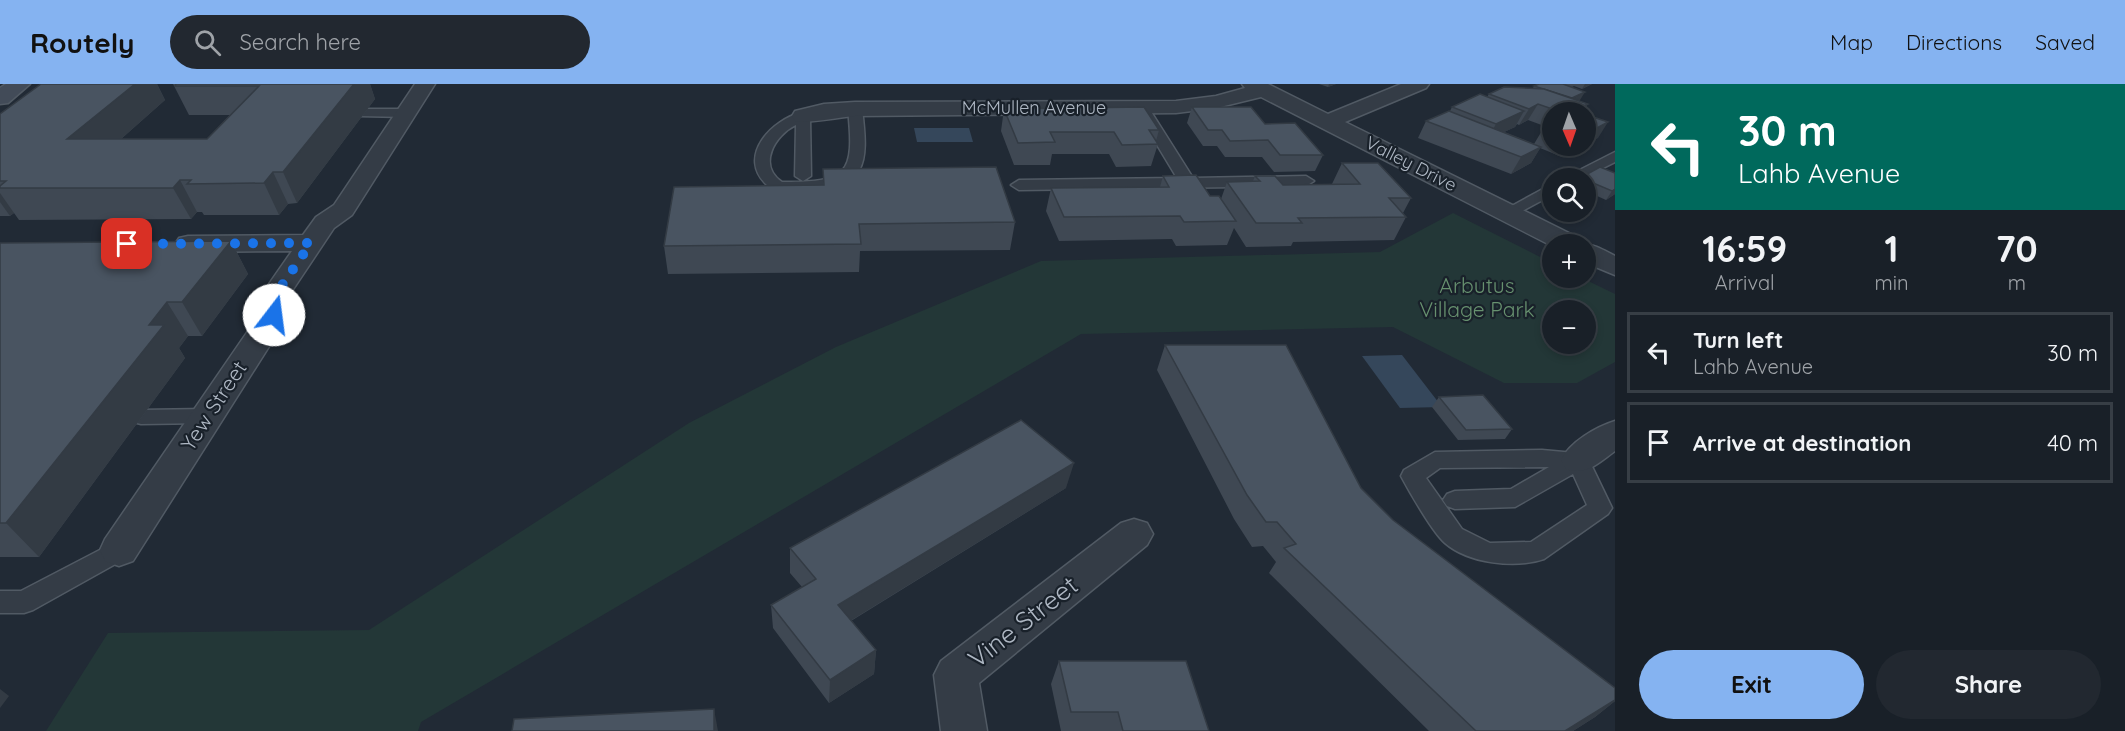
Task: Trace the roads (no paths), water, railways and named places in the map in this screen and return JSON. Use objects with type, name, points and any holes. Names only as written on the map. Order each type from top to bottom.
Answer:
[{"type":"main road","points":[[0,98],[20,84]]},
{"type":"street","name":"Yew Street","points":[[118,550],[274,315],[276,294],[325,223],[343,210],[425,84]]},
{"type":"street","points":[[1327,122],[1419,84]]},
{"type":"street","name":"Valley Drive","points":[[1258,87],[1550,234]]},
{"type":"street","name":"McMullen Avenue","points":[[803,116],[824,111],[855,109],[1197,105],[1258,87]]},
{"type":"street","points":[[161,244],[311,243]]},
{"type":"street","points":[[1596,257],[1615,267]]},
{"type":"street","points":[[1578,460],[1615,433]]},
{"type":"street","name":"Vine Street","points":[[963,731],[956,675],[1134,534]]},
{"type":"lane","points":[[1141,107],[1188,183]]},
{"type":"lane","points":[[803,116],[772,135],[766,146],[764,168],[766,176],[779,187],[828,187],[847,178],[858,156],[855,109]]},
{"type":"lane","points":[[364,113],[406,113]]},
{"type":"lane","points":[[803,116],[803,176]]},
{"type":"lane","points":[[1592,168],[1615,156]]},
{"type":"lane","points":[[1019,185],[1306,182]]},
{"type":"lane","points":[[1507,213],[1542,194]]},
{"type":"lane","points":[[141,417],[207,416]]},
{"type":"lane","points":[[1436,460],[1578,460],[1600,508],[1535,552],[1488,553],[1453,536],[1412,476],[1436,460]]},
{"type":"lane","points":[[1455,500],[1515,498],[1578,460]]},
{"type":"lane","points":[[0,602],[24,602],[118,550]]},
{"type":"water","points":[[914,128],[969,128],[973,142],[917,142]]},
{"type":"water","points":[[1402,355],[1442,407],[1400,408],[1362,356]]},
{"type":"park label","name":"Arbutus Village Park","points":[[1477,298]]}]
